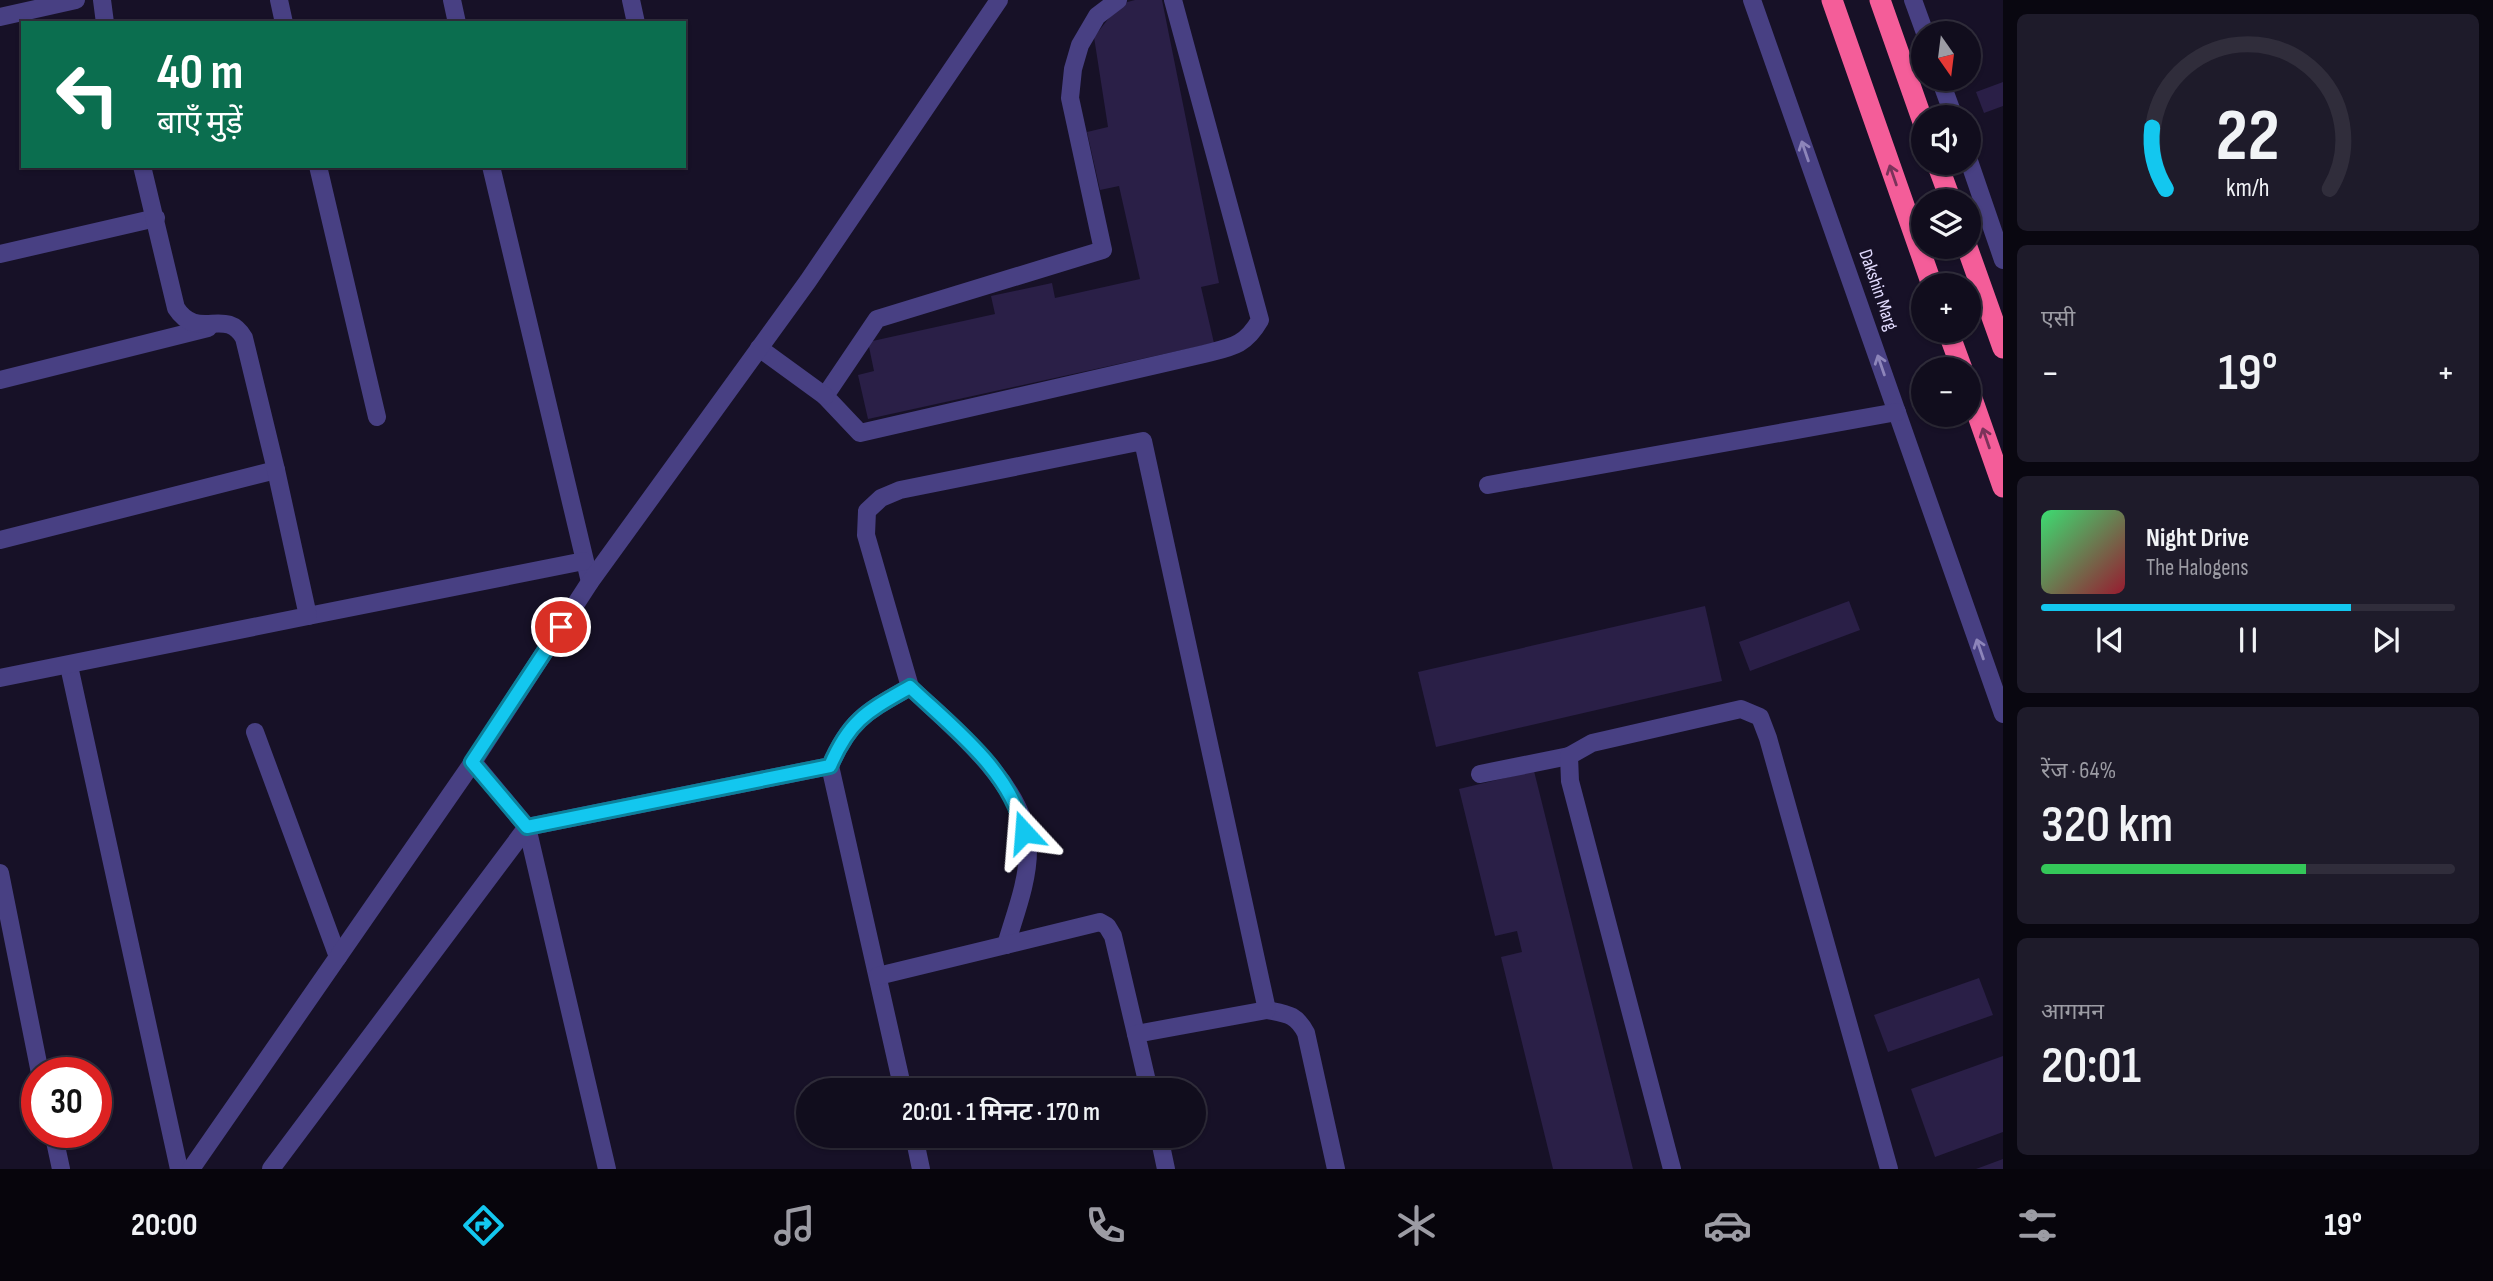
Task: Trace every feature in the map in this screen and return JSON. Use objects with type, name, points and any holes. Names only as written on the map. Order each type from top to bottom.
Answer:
[{"type":"highway","points":[[1832,0],[1928,273]]},
{"type":"highway","points":[[1880,0],[1917,105]]},
{"type":"highway","points":[[1971,259],[2003,348]]},
{"type":"highway","points":[[1981,424],[2003,487]]},
{"type":"street","points":[[0,18],[76,0]]},
{"type":"street","points":[[102,0],[105,21]]},
{"type":"street","points":[[279,0],[284,21]]},
{"type":"street","points":[[452,0],[457,21]]},
{"type":"street","points":[[631,0],[636,21]]},
{"type":"street","points":[[191,1169],[472,762],[590,582],[808,281],[999,0]]},
{"type":"street","points":[[825,396],[877,319],[1103,250],[1070,98],[1073,69],[1080,45],[1097,16],[1118,0]]},
{"type":"street","points":[[759,348],[825,396],[860,433],[1204,354],[1230,347],[1251,336],[1259,320],[1173,0]]},
{"type":"street","name":"Dakshin Marg","points":[[1752,0],[2003,714]]},
{"type":"street","points":[[1913,0],[1920,21]]},
{"type":"street","points":[[143,168],[177,308],[184,320],[196,325],[228,323],[239,329],[244,338],[308,617]]},
{"type":"street","points":[[318,168],[377,417]]},
{"type":"street","points":[[491,168],[590,582]]},
{"type":"street","points":[[1974,175],[2003,260]]},
{"type":"street","points":[[0,254],[156,218]]},
{"type":"street","points":[[0,380],[228,323]]},
{"type":"street","points":[[1488,485],[1897,412]]},
{"type":"street","points":[[1006,944],[1020,900],[1028,849],[1021,815],[1010,793],[992,769],[910,687],[866,534],[867,510],[881,498],[900,490],[1143,441],[1267,1010]]},
{"type":"street","points":[[0,540],[276,470]]},
{"type":"street","points":[[0,678],[584,561]]},
{"type":"street","points":[[69,666],[179,1169]]},
{"type":"street","points":[[900,1078],[830,766],[849,729],[866,713],[910,687]]},
{"type":"street","points":[[1480,774],[1569,756],[1592,743],[1718,713],[1741,709],[1760,718],[1772,751],[1889,1169]]},
{"type":"street","points":[[255,732],[338,957]]},
{"type":"street","points":[[1569,756],[1570,781],[1672,1169]]},
{"type":"street","points":[[472,762],[527,827],[607,1169]]},
{"type":"street","points":[[271,1169],[527,827],[830,766]]},
{"type":"street","points":[[0,873],[37,1057]]},
{"type":"street","points":[[877,976],[1100,922],[1107,926],[1113,936],[1146,1078]]},
{"type":"street","points":[[1136,1034],[1267,1010],[1289,1014],[1300,1021],[1306,1033],[1336,1169]]},
{"type":"street","points":[[56,1148],[61,1169]]},
{"type":"street","points":[[917,1148],[921,1169]]},
{"type":"street","points":[[1159,1148],[1160,1168]]},
{"type":"building","points":[[1135,0],[1162,0],[1219,283],[1201,287],[1214,343],[868,419],[858,375],[874,371],[868,342],[995,314],[991,296],[1052,283],[1055,298],[1140,279],[1119,186],[1100,190],[1087,132],[1108,127],[1094,37],[1120,4]]},
{"type":"building","points":[[2003,82],[2003,106],[1984,113],[1976,92]]},
{"type":"building","points":[[1849,601],[1860,630],[1750,671],[1739,642]]},
{"type":"building","points":[[1705,606],[1722,681],[1436,747],[1418,672]]},
{"type":"building","points":[[1534,771],[1633,1169],[1553,1169],[1501,957],[1522,952],[1517,931],[1495,936],[1459,789]]},
{"type":"building","points":[[1979,978],[1993,1015],[1888,1052],[1874,1015]]},
{"type":"building","points":[[2003,1056],[2003,1132],[1935,1157],[1911,1089]]},
{"type":"building","points":[[2003,1159],[2003,1169],[1976,1169]]},
{"type":"route","points":[[561,627],[472,762],[527,827],[830,766],[849,729],[866,713],[910,687],[992,769],[1010,793],[1021,815],[1024,832]]}]
